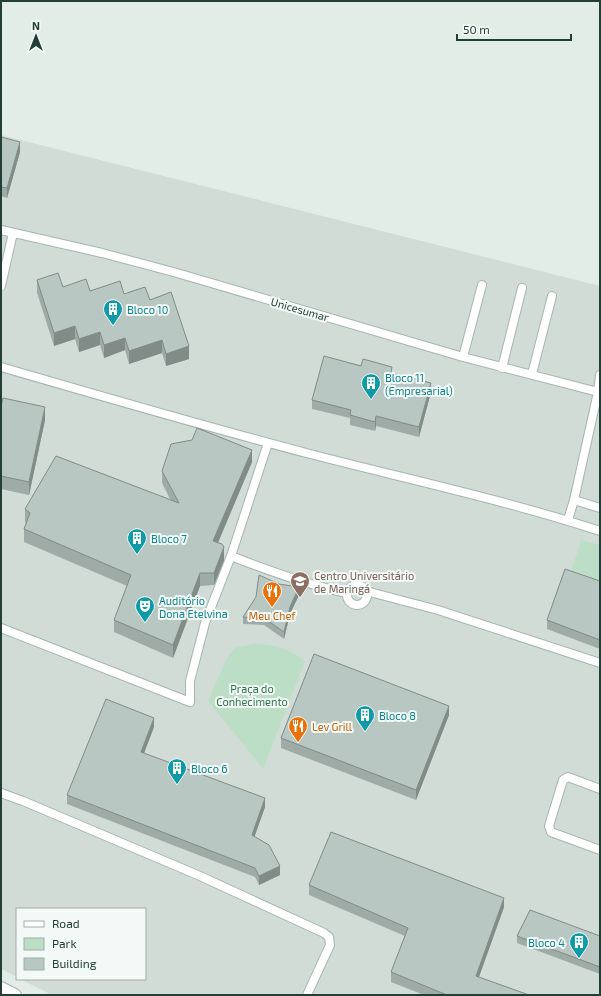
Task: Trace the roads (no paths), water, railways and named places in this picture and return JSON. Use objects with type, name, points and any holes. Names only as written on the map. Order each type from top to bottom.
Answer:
[{"type":"street","points":[[1,988],[15,995]]},
{"type":"lane","name":"Unicesumar","points":[[1,230],[102,253],[177,273],[463,357],[598,392]]},
{"type":"lane","points":[[1,286],[13,233]]},
{"type":"lane","points":[[463,357],[482,285]]},
{"type":"lane","points":[[502,368],[522,288]]},
{"type":"lane","points":[[532,374],[552,296]]},
{"type":"lane","points":[[1,367],[158,413],[268,443],[391,473],[568,520],[600,531]]},
{"type":"lane","points":[[568,520],[574,500],[598,392],[600,375]]},
{"type":"lane","points":[[1,628],[190,702],[190,681],[205,623],[231,556],[268,443]]},
{"type":"lane","points":[[574,500],[600,508]]},
{"type":"lane","points":[[231,556],[318,587],[347,593]]},
{"type":"lane","points":[[347,593],[352,586],[356,585],[364,588],[366,591],[438,610],[600,663]]},
{"type":"lane","points":[[347,593],[350,601],[354,604],[358,604],[365,600],[366,591]]},
{"type":"lane","points":[[600,789],[568,777],[562,780],[549,826],[551,832],[600,850]]},
{"type":"lane","points":[[1,793],[200,876],[303,922],[324,933],[329,937],[330,945],[307,995]]},
{"type":"place","name":"Bloco 10","points":[[113,326]]},
{"type":"place","name":"Bloco 11 (Empresarial)","points":[[371,400]]},
{"type":"place","name":"Bloco 7","points":[[137,555]]},
{"type":"place","name":"Centro Universitário de Maringá","points":[[300,598]]},
{"type":"place","name":"Meu Chef","points":[[272,608]]},
{"type":"place","name":"Auditório Dona Etelvina","points":[[145,623]]},
{"type":"place","name":"Bloco 8","points":[[365,732]]},
{"type":"place","name":"Lev Grill","points":[[298,743]]},
{"type":"place","name":"Bloco 6","points":[[177,785]]},
{"type":"place","name":"Bloco 4","points":[[579,959]]},
{"type":"park label","name":"Praça do Conhecimento","points":[[252,694]]}]
